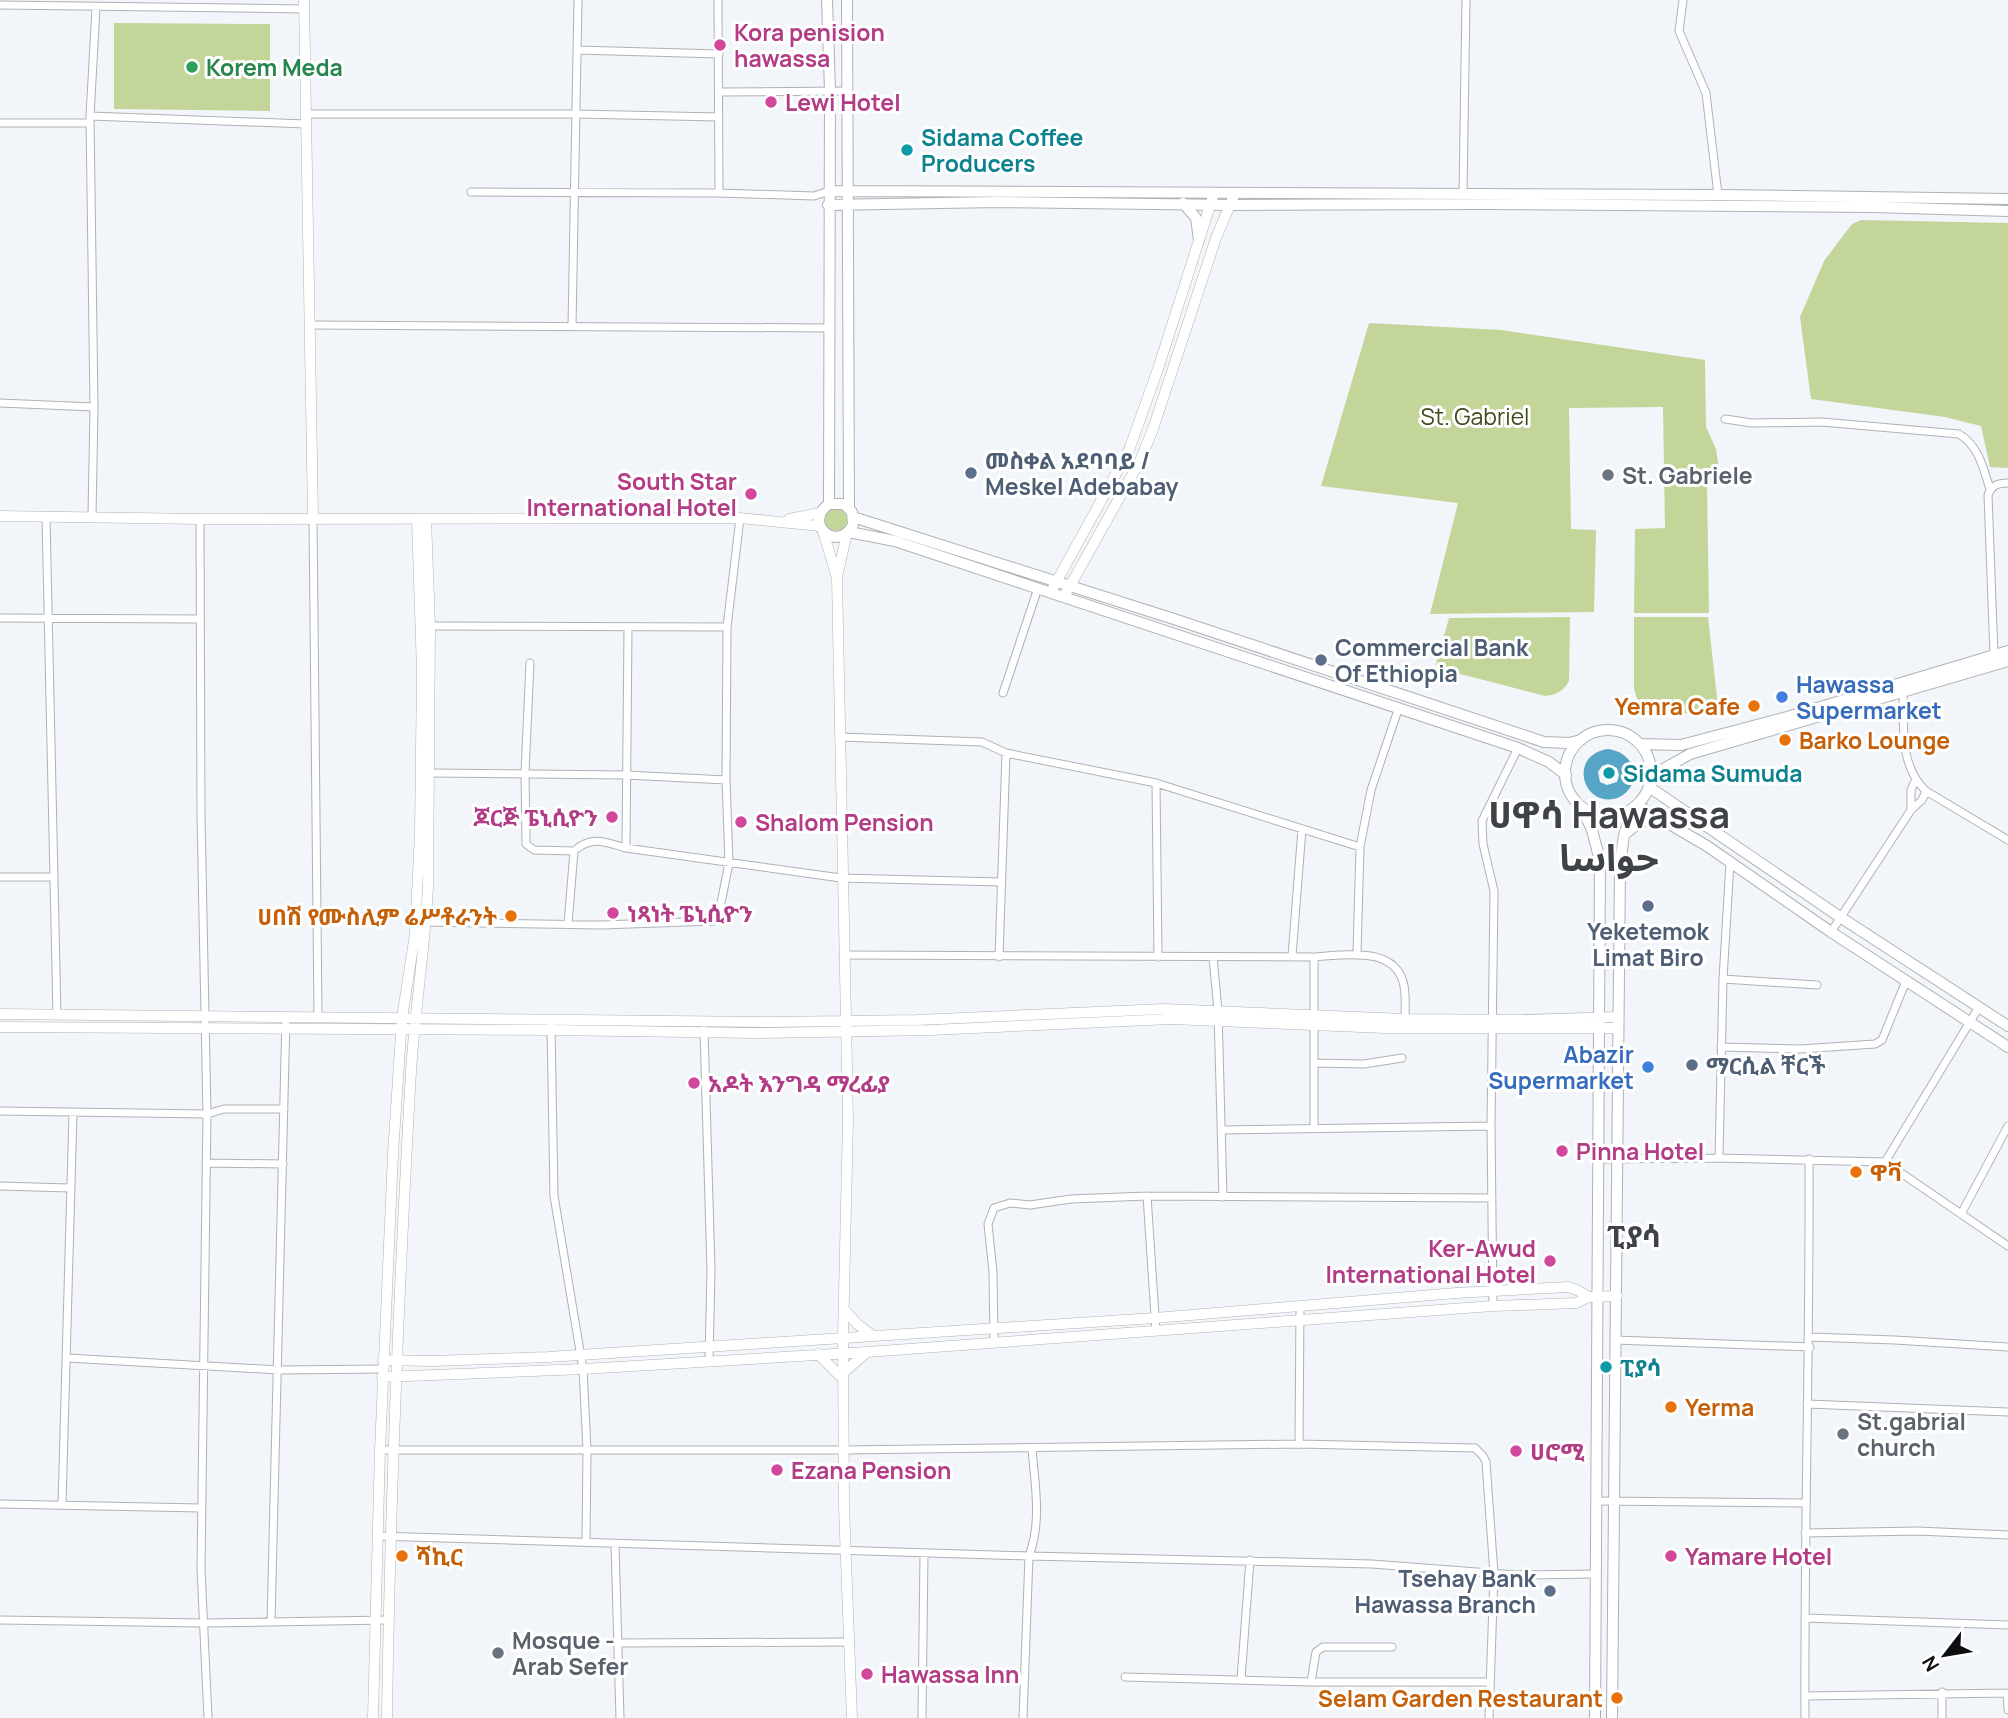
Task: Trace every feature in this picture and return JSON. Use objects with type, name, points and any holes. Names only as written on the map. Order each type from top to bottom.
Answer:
[{"type":"main road","points":[[827,0],[830,91],[829,503]]},
{"type":"main road","points":[[847,0],[851,512],[848,532]]},
{"type":"main road","points":[[829,191],[2008,199]]},
{"type":"main road","points":[[828,205],[998,202],[1231,205],[1577,204],[2008,211]]},
{"type":"main road","points":[[1183,203],[1196,218],[1199,240]]},
{"type":"main road","points":[[1566,775],[1549,762],[1518,748],[1064,596],[1054,587],[851,512],[838,502],[829,503],[820,513],[822,529],[834,537],[848,532],[895,541],[1038,588],[1054,587],[1070,586],[1544,742],[1569,743],[1595,732],[1611,730],[1627,735],[1640,744],[1649,759],[1650,781]]},
{"type":"main road","points":[[1640,744],[1681,745],[1787,717],[2008,651]]},
{"type":"main road","points":[[1612,1718],[1620,864],[1624,835],[1635,807],[1650,781],[1690,754],[2008,660]]},
{"type":"main road","points":[[1581,740],[1569,756],[1566,775],[1570,792],[1581,806],[1592,830],[1600,861],[1598,1159],[1593,1297],[1597,1500],[1595,1718]]},
{"type":"main road","points":[[1650,781],[1840,917],[2008,1026]]},
{"type":"main road","points":[[1581,806],[1595,813],[1611,816],[1635,807],[1664,820],[2008,1047]]},
{"type":"main road","points":[[1624,835],[1630,827],[1641,821],[1664,820]]},
{"type":"street","points":[[572,326],[578,0]]},
{"type":"street","points":[[718,0],[719,193]]},
{"type":"street","points":[[1464,194],[1466,0]]},
{"type":"street","points":[[1683,0],[1679,31],[1706,93],[1718,195]]},
{"type":"street","points":[[0,5],[75,3],[96,8],[189,4],[304,5],[318,1017]]},
{"type":"street","points":[[92,516],[94,407],[90,119],[96,8]]},
{"type":"street","points":[[578,50],[719,54]]},
{"type":"street","points":[[719,92],[847,91]]},
{"type":"street","points":[[0,123],[90,119],[306,119],[576,114],[719,117]]},
{"type":"street","points":[[471,192],[814,196],[829,191]]},
{"type":"street","points":[[1054,587],[1129,450],[1158,369],[1214,192]]},
{"type":"street","points":[[1064,596],[1140,461],[1216,238],[1235,193]]},
{"type":"street","points":[[814,196],[828,205]]},
{"type":"street","points":[[310,325],[828,328]]},
{"type":"street","points":[[0,403],[94,407]]},
{"type":"street","points":[[1725,419],[1752,423],[1822,422],[1959,434],[1969,440],[1979,456],[1990,489]]},
{"type":"street","points":[[1994,655],[1988,495],[1990,489],[1998,483],[2008,483]]},
{"type":"street","points":[[782,521],[820,513]]},
{"type":"street","points":[[0,516],[200,519],[740,518],[782,521],[822,529],[837,578]]},
{"type":"street","points":[[46,517],[57,1016]]},
{"type":"street","points":[[421,922],[651,924],[714,920],[719,916],[729,863],[726,780],[727,627],[740,518]]},
{"type":"street","points":[[200,519],[207,1029],[201,1508],[208,1718]]},
{"type":"street","points":[[387,1718],[388,1620],[404,1211],[430,773],[430,626],[421,519]]},
{"type":"street","points":[[373,1718],[383,1368],[401,1030],[421,922],[421,519]]},
{"type":"street","points":[[848,532],[837,578],[848,1119],[843,1376],[852,1718]]},
{"type":"street","points":[[1003,692],[1038,588]]},
{"type":"street","points":[[0,618],[200,620]]},
{"type":"street","points":[[430,626],[727,627]]},
{"type":"street","points":[[626,848],[628,628]]},
{"type":"street","points":[[530,663],[524,773],[527,846],[534,850],[574,851],[593,840],[626,848],[841,878],[1001,882]]},
{"type":"street","points":[[1903,692],[1906,760],[1915,781],[1926,791],[2008,840]]},
{"type":"street","points":[[1357,954],[1360,847],[1371,790],[1399,707]]},
{"type":"street","points":[[840,737],[982,742],[1006,753],[1156,783],[1360,847]]},
{"type":"street","points":[[1493,1307],[1491,1126],[1494,891],[1483,844],[1482,821],[1518,748]]},
{"type":"street","points":[[999,957],[1006,753]]},
{"type":"street","points":[[430,773],[626,775],[726,780]]},
{"type":"street","points":[[1911,810],[1911,790],[1915,781]]},
{"type":"street","points":[[1156,783],[1158,957]]},
{"type":"street","points":[[1831,932],[1911,810],[1923,800],[1926,791]]},
{"type":"street","points":[[1292,956],[1301,829]]},
{"type":"street","points":[[568,924],[574,851]]},
{"type":"street","points":[[1719,1158],[1723,979],[1730,862]]},
{"type":"street","points":[[0,877],[53,877]]},
{"type":"street","points":[[843,955],[1314,957],[1357,954],[1392,964],[1400,974],[1404,985],[1405,1019]]},
{"type":"street","points":[[1213,957],[1218,1016],[1220,1115],[1223,1130],[1223,1197]]},
{"type":"street","points":[[1314,957],[1314,1127]]},
{"type":"street","points":[[1723,979],[1816,985]]},
{"type":"street","points":[[1721,1046],[1800,1049],[1875,1044],[1882,1040],[1906,981]]},
{"type":"street","points":[[1885,1162],[1979,1007]]},
{"type":"street","points":[[0,1027],[207,1029],[318,1017],[415,1018],[704,1033],[1103,1010],[1218,1016],[1314,1025],[1618,1023]]},
{"type":"street","points":[[0,1014],[206,1016],[414,1031],[704,1020],[845,1026]]},
{"type":"street","points":[[1218,1016],[1314,1014],[1492,1025]]},
{"type":"street","points":[[704,1020],[711,1270],[709,1361]]},
{"type":"street","points":[[271,1622],[286,1022]]},
{"type":"street","points":[[551,1024],[554,1196],[583,1369],[587,1450],[586,1542]]},
{"type":"street","points":[[1314,1063],[1364,1064],[1402,1058]]},
{"type":"street","points":[[0,1111],[207,1114],[224,1109],[284,1110]]},
{"type":"street","points":[[62,1504],[73,1113]]},
{"type":"street","points":[[1223,1130],[1491,1126]]},
{"type":"street","points":[[1961,1214],[2008,1126]]},
{"type":"street","points":[[1598,1159],[1719,1158],[1885,1162],[2008,1246]]},
{"type":"street","points":[[1805,1718],[1805,1533],[1810,1347],[1809,1159]]},
{"type":"street","points":[[206,1163],[283,1164]]},
{"type":"street","points":[[0,1186],[70,1188]]},
{"type":"street","points":[[994,1342],[993,1272],[988,1224],[994,1208],[1010,1203],[1038,1205],[1071,1199],[1147,1196],[1492,1198]]},
{"type":"street","points":[[1147,1196],[1156,1331]]},
{"type":"street","points":[[391,1210],[404,1211]]},
{"type":"street","points":[[67,1358],[279,1370],[383,1368],[398,1360],[503,1359],[1155,1318],[1493,1291],[1568,1287],[1593,1297]]},
{"type":"street","points":[[383,1368],[398,1377],[583,1369],[1576,1303],[1593,1297],[1617,1296]]},
{"type":"street","points":[[1299,1444],[1300,1307]]},
{"type":"street","points":[[843,1313],[873,1335]]},
{"type":"street","points":[[818,1339],[836,1327],[843,1313]]},
{"type":"street","points":[[1810,1337],[2008,1348]]},
{"type":"street","points":[[1615,1340],[1810,1347]]},
{"type":"street","points":[[843,1376],[867,1352]]},
{"type":"street","points":[[818,1354],[843,1376]]},
{"type":"street","points":[[1807,1404],[2008,1412]]},
{"type":"street","points":[[380,1450],[1032,1449],[1299,1444],[1475,1448],[1486,1462],[1494,1574],[1489,1718]]},
{"type":"street","points":[[1023,1718],[1029,1556],[1034,1543],[1037,1518],[1032,1449]]},
{"type":"street","points":[[1597,1500],[1806,1503]]},
{"type":"street","points":[[0,1504],[201,1508]]},
{"type":"street","points":[[1805,1533],[1918,1531],[2008,1535]]},
{"type":"street","points":[[377,1536],[1384,1564],[1494,1574],[1595,1574]]},
{"type":"street","points":[[615,1544],[620,1718]]},
{"type":"street","points":[[922,1718],[924,1553]]},
{"type":"street","points":[[1241,1679],[1250,1560]]},
{"type":"street","points":[[1805,1618],[2008,1625]]},
{"type":"street","points":[[0,1620],[204,1623],[388,1620]]},
{"type":"street","points":[[619,1643],[850,1642]]},
{"type":"street","points":[[1311,1682],[1316,1652],[1323,1647],[1392,1647]]},
{"type":"street","points":[[1125,1677],[1311,1682],[1490,1682]]},
{"type":"street","points":[[1942,1692],[1942,1718]]},
{"type":"street","points":[[1805,1696],[2008,1693],[2008,1710]]},
{"type":"green space","name":"Korem Meda","points":[[114,23],[270,24],[270,111],[114,109]]},
{"type":"green space","points":[[1861,220],[2008,223],[2008,468],[1990,467],[1981,426],[1945,417],[1811,399],[1800,317],[1824,261],[1852,224]]},
{"type":"green space","name":"St. Gabriel","points":[[1369,323],[1501,330],[1705,360],[1706,427],[1716,449],[1719,469],[1711,482],[1707,483],[1709,613],[1634,613],[1635,529],[1665,528],[1663,407],[1569,408],[1571,529],[1596,530],[1594,612],[1430,614],[1458,503],[1321,486]]},
{"type":"green space","points":[[836,509],[844,512],[847,520],[844,528],[836,531],[828,528],[825,520],[828,512]]},
{"type":"green space","points":[[1570,617],[1569,681],[1556,693],[1545,696],[1441,669],[1436,664],[1449,618]]},
{"type":"green space","points":[[1634,617],[1708,617],[1719,715],[1658,712],[1637,699],[1634,689]]},
{"type":"water","points":[[1614,750],[1629,760],[1634,777],[1631,786],[1622,796],[1605,799],[1595,796],[1588,789],[1584,770],[1587,761],[1595,753]],"holes":[[[1608,764],[1617,768],[1617,782],[1607,785],[1600,782],[1598,772],[1602,766]]]},
{"type":"place","name":"Kora penision hawassa","points":[[720,45]]},
{"type":"place","name":"Korem Meda","points":[[192,67]]},
{"type":"place","name":"Lewi Hotel","points":[[771,102]]},
{"type":"place","name":"Sidama Coffee Producers","points":[[907,150]]},
{"type":"place","name":"መስቀል አደባባይ / Meskel Adebabay","points":[[971,473]]},
{"type":"place","name":"St. Gabriele","points":[[1608,475]]},
{"type":"place","name":"South Star International Hotel","points":[[751,494]]},
{"type":"place","name":"Commercial Bank Of Ethiopia","points":[[1321,660]]},
{"type":"place","name":"Hawassa Supermarket","points":[[1782,697]]},
{"type":"place","name":"Yemra Cafe","points":[[1754,706]]},
{"type":"place","name":"Barko Lounge","points":[[1785,740]]},
{"type":"place","name":"Sidama Sumuda","points":[[1609,773]]},
{"type":"place","name":"ጆርጅ ፔኒሲዮን","points":[[612,817]]},
{"type":"place","name":"Shalom Pension","points":[[741,822]]},
{"type":"place","name":"Yeketemok Limat Biro","points":[[1648,906]]},
{"type":"place","name":"ነጻነት ፔኒሲዮን","points":[[613,913]]},
{"type":"place","name":"ሀበሽ የሙስሊም ሬሥቶራንት","points":[[511,916]]},
{"type":"place","name":"ማርሲል ቸርች","points":[[1692,1065]]},
{"type":"place","name":"Abazir Supermarket","points":[[1648,1067]]},
{"type":"place","name":"አዶት እንግዳ ማረፊያ","points":[[694,1083]]},
{"type":"place","name":"Pinna Hotel","points":[[1562,1151]]},
{"type":"place","name":"ዋቫ","points":[[1856,1172]]},
{"type":"place","name":"Ker-Awud International Hotel","points":[[1550,1261]]},
{"type":"place","name":"ፒያሳ","points":[[1606,1367]]},
{"type":"place","name":"Yerma","points":[[1671,1407]]},
{"type":"place","name":"St.gabrial church","points":[[1843,1434]]},
{"type":"place","name":"ሀሮሚ","points":[[1516,1451]]},
{"type":"place","name":"Ezana Pension","points":[[777,1470]]},
{"type":"place","name":"ሻኪር","points":[[402,1556]]},
{"type":"place","name":"Yamare Hotel","points":[[1671,1556]]},
{"type":"place","name":"Tsehay Bank Hawassa Branch","points":[[1550,1591]]},
{"type":"place","name":"Mosque - Arab Sefer","points":[[498,1653]]},
{"type":"place","name":"Hawassa Inn","points":[[867,1674]]},
{"type":"place","name":"Selam Garden Restaurant","points":[[1617,1698]]},
{"type":"district","name":"ሀዋሳ Hawassa حواسا","points":[[1609,836]]},
{"type":"district","name":"ፒያሳ","points":[[1634,1235]]}]
